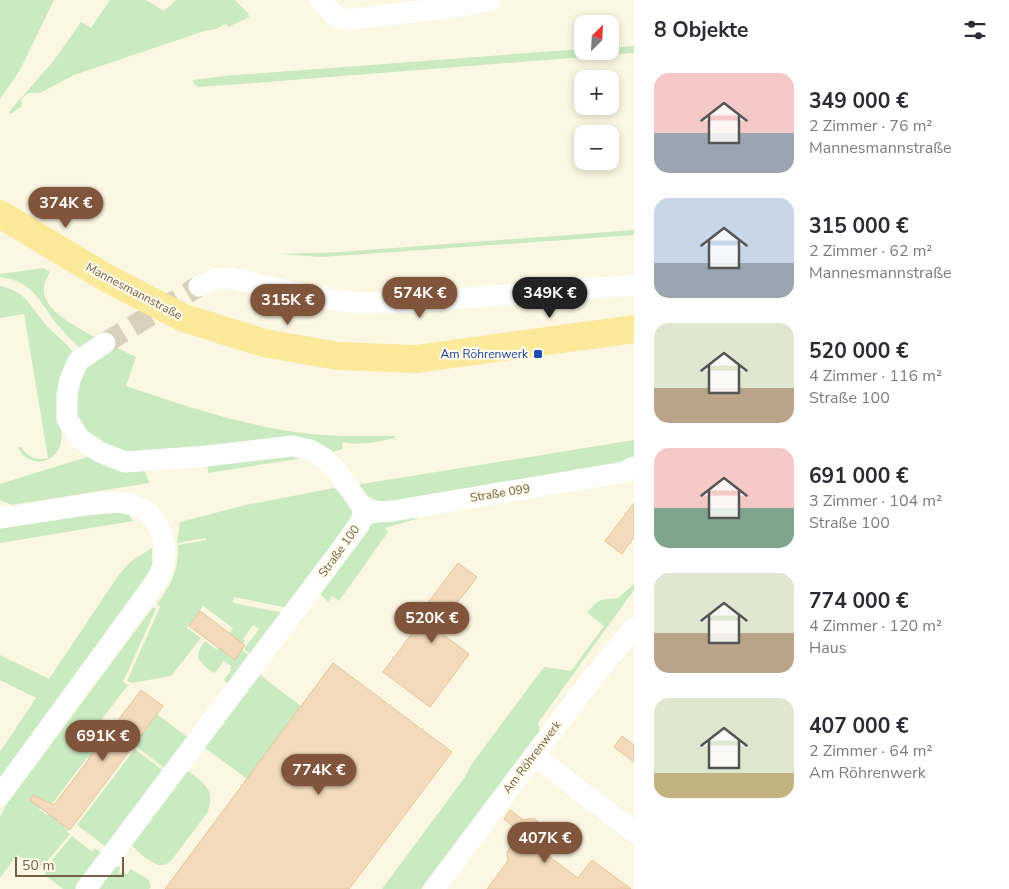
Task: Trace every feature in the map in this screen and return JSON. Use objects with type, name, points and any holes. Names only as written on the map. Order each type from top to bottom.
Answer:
[{"type":"main road","name":"Mannesmannstraße","points":[[0,214],[110,280],[184,318],[264,343],[338,356],[416,359],[634,330]]},
{"type":"street","points":[[320,0],[335,16],[346,20],[461,6],[491,0]]},
{"type":"street","points":[[199,286],[216,279],[230,278],[309,296],[358,303],[414,302],[634,285]]},
{"type":"street","name":"Straße 100","points":[[86,889],[359,526],[364,513],[361,504],[336,470],[324,458],[310,450],[292,446],[207,456],[125,462],[100,452],[80,439],[67,420],[70,380],[78,361],[105,343]]},
{"type":"street","name":"Straße 099","points":[[364,513],[393,511],[614,474],[634,467]]},
{"type":"street","points":[[0,518],[113,501],[132,505],[148,513],[160,529],[166,548],[164,566],[158,579],[0,795]]},
{"type":"street","name":"Am Röhrenwerk","points":[[434,889],[594,676],[634,628]]},
{"type":"street","points":[[534,755],[634,832]]},
{"type":"green space","points":[[0,0],[54,0],[20,70],[0,99]]},
{"type":"green space","points":[[110,0],[146,0],[164,11],[176,0],[235,0],[248,13],[249,17],[228,27],[226,24],[216,29],[204,31],[74,75],[40,93],[28,93],[21,99],[22,106],[11,114],[9,112],[55,59],[81,22],[91,28]]},
{"type":"green space","points":[[634,46],[634,53],[619,54],[619,47]]},
{"type":"green space","points":[[574,50],[574,58],[199,87],[194,84],[193,80],[224,76]]},
{"type":"green space","points":[[634,230],[634,235],[322,257],[280,254],[341,252]]},
{"type":"green space","points":[[43,268],[50,272],[44,287],[44,295],[48,303],[63,318],[98,339],[83,351],[59,327],[34,293],[20,283],[0,277],[0,274]]},
{"type":"green space","points":[[0,286],[23,296],[47,326],[73,352],[60,393],[61,443],[58,451],[51,458],[41,462],[27,458],[18,447],[21,447],[32,457],[39,459],[48,458],[24,314],[0,318]]},
{"type":"green space","points":[[113,346],[136,357],[126,386],[226,418],[267,427],[301,433],[395,436],[395,438],[362,444],[342,442],[343,449],[329,453],[317,442],[133,454],[105,448],[77,422],[78,376],[81,370]]},
{"type":"green space","points":[[634,440],[634,458],[619,467],[400,502],[375,500],[366,495],[356,485]]},
{"type":"green space","points":[[291,453],[310,457],[208,473],[207,462]]},
{"type":"green space","points":[[87,457],[144,468],[149,483],[12,505],[0,500],[0,484]]},
{"type":"green space","points":[[334,488],[348,499],[352,516],[288,608],[234,597],[233,603],[284,613],[252,655],[244,649],[259,629],[253,625],[243,639],[245,641],[240,648],[236,646],[228,656],[234,660],[242,650],[251,657],[230,685],[224,680],[231,670],[231,666],[224,661],[217,671],[213,673],[201,662],[198,655],[205,641],[217,650],[233,628],[203,606],[187,628],[201,638],[171,676],[132,683],[127,681],[160,607],[157,604],[173,577],[177,562],[178,545],[206,540],[206,538],[177,543],[180,522],[246,505]]},
{"type":"green space","points":[[127,512],[133,521],[0,543],[0,527],[68,517]]},
{"type":"green space","points":[[418,516],[419,518],[385,528],[388,532],[339,601],[332,596],[328,602],[319,592],[365,528],[378,521]]},
{"type":"green space","points":[[152,548],[152,565],[145,578],[0,778],[0,752],[36,698],[0,680],[0,655],[49,679],[118,576],[130,562]]},
{"type":"green space","points":[[634,584],[634,590],[538,723],[540,731],[421,889],[382,889],[544,667],[571,671],[604,626],[587,612],[601,600],[618,598]]},
{"type":"green space","points":[[153,607],[156,609],[123,682],[128,685],[92,732],[102,741],[52,804],[46,800],[39,809],[58,820],[57,822],[69,829],[67,832],[70,834],[44,865],[35,868],[17,855],[0,878],[0,817],[6,805]]},
{"type":"green space","points":[[256,672],[301,706],[247,779],[201,745]]},
{"type":"green space","points":[[157,714],[190,739],[167,770],[134,745]]},
{"type":"green space","points":[[135,749],[165,772],[106,847],[77,825]]},
{"type":"green space","points":[[184,768],[206,786],[209,792],[210,805],[207,813],[171,861],[160,865],[144,856],[131,843]]},
{"type":"green space","points":[[72,836],[92,852],[95,848],[102,853],[78,889],[63,889],[45,875],[46,867]]},
{"type":"green space","points":[[114,867],[120,867],[119,873],[128,874],[130,869],[148,879],[151,887],[149,889],[94,889]]},
{"type":"building","points":[[634,503],[634,537],[622,554],[605,541]]},
{"type":"building","points":[[458,563],[477,577],[437,630],[469,654],[430,707],[383,672],[423,619],[418,616]]},
{"type":"building","points":[[200,611],[245,645],[235,660],[189,626]]},
{"type":"building","points":[[333,663],[452,752],[349,889],[165,889]]},
{"type":"building","points":[[141,690],[163,706],[70,830],[30,800],[33,795],[54,805]]},
{"type":"building","points":[[622,736],[634,745],[634,762],[614,747]]},
{"type":"building","points":[[510,810],[523,820],[533,818],[560,838],[547,855],[578,878],[592,860],[631,889],[487,889],[508,861],[507,852],[521,833],[504,819]]},
{"type":"tunnel","points":[[105,343],[199,286]]},
{"type":"place","name":"Am Röhrenwerk","points":[[538,354]]}]
